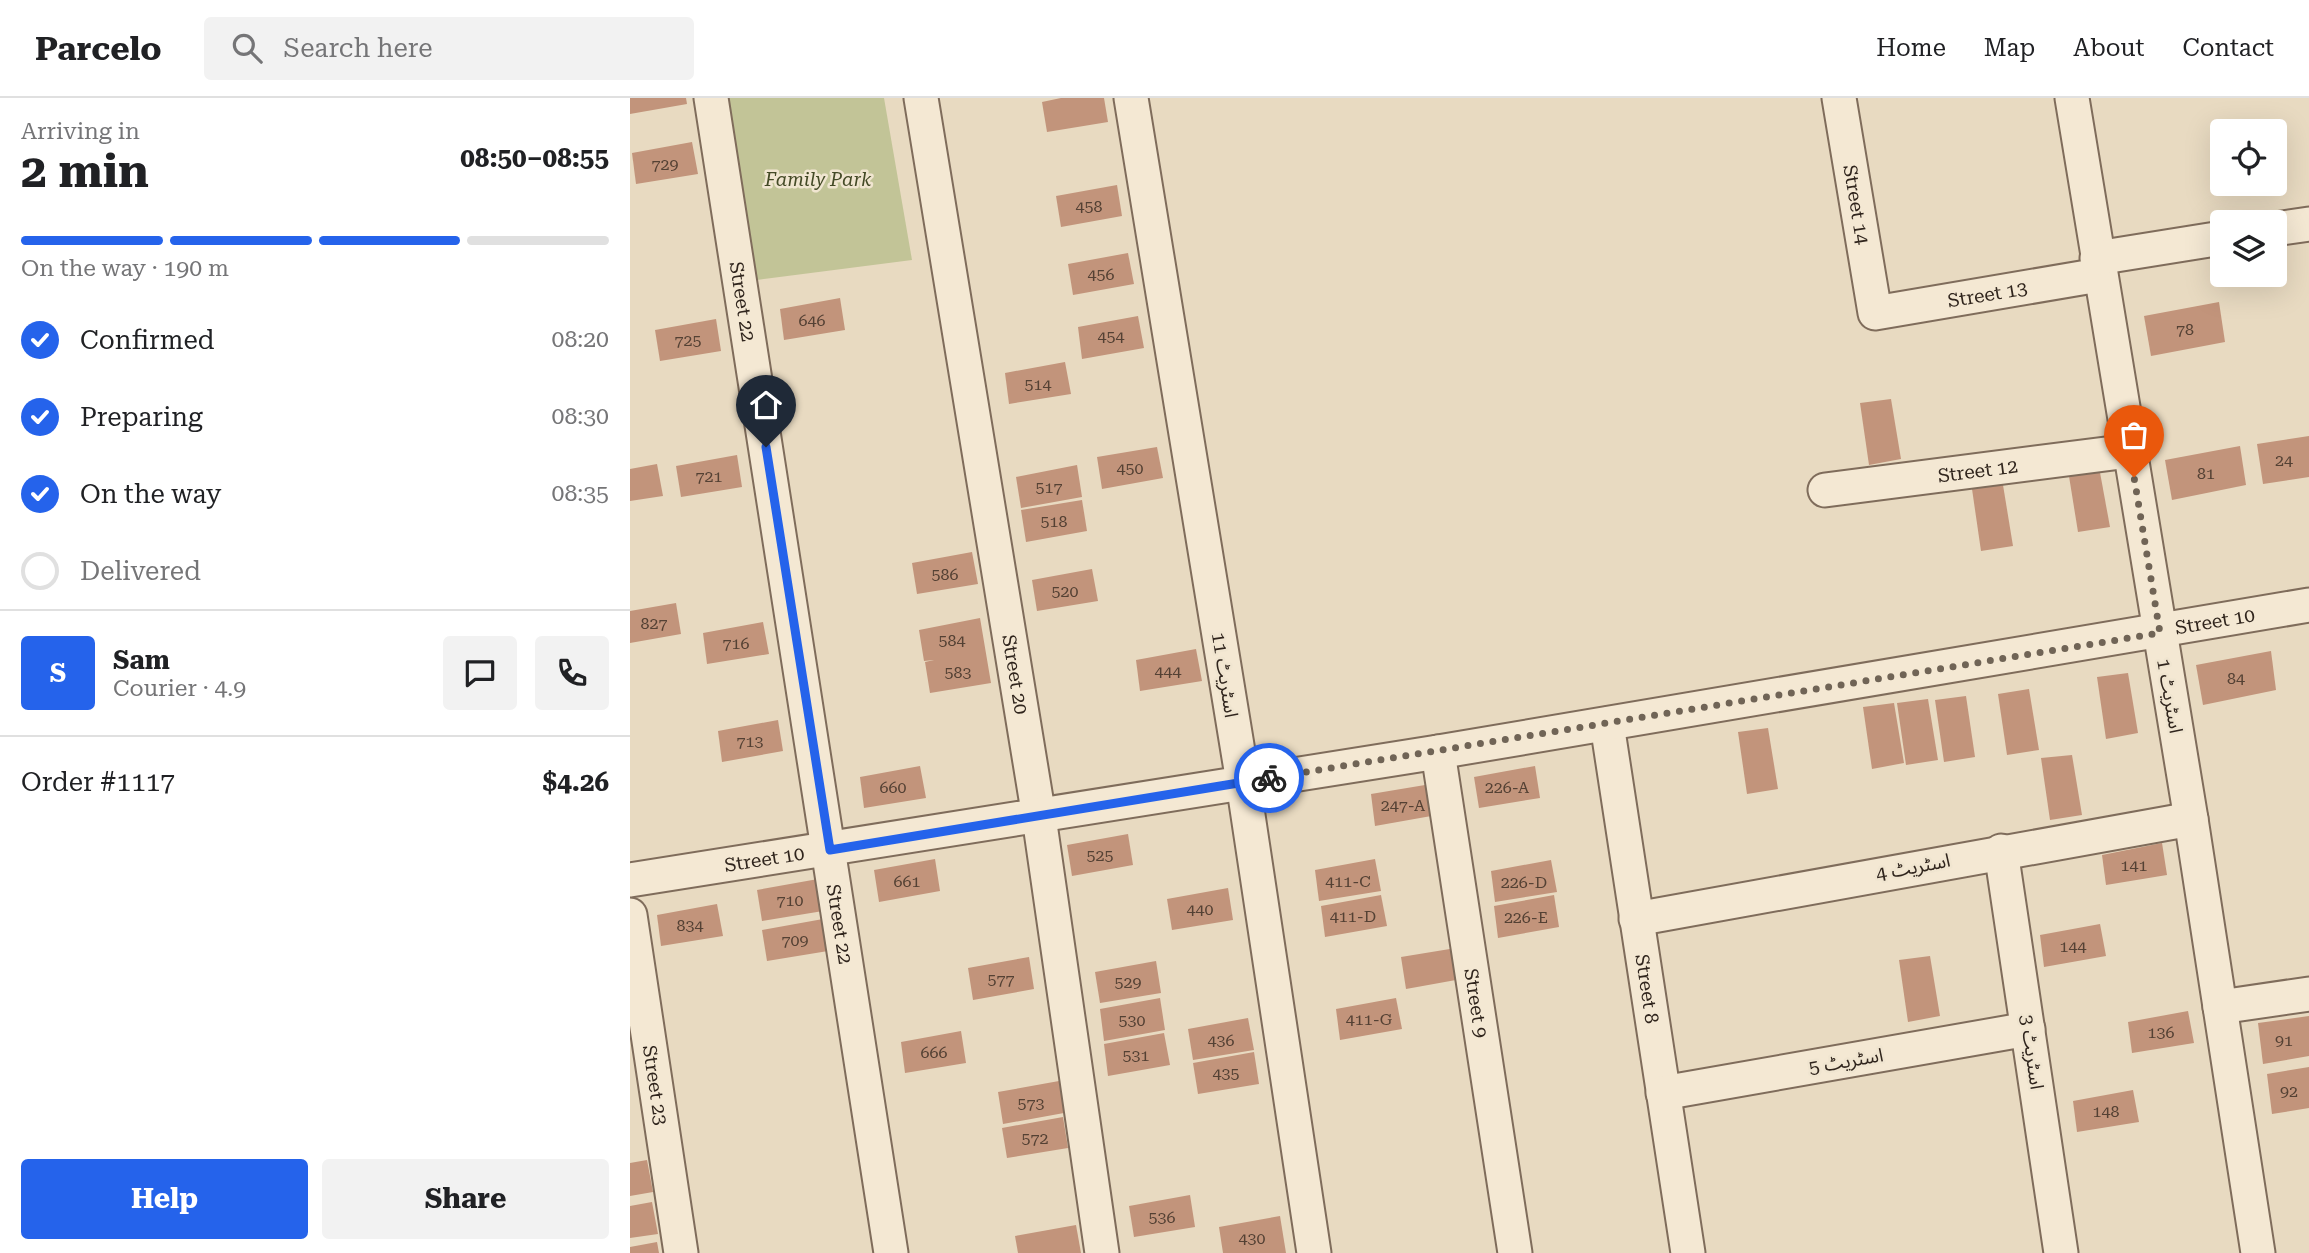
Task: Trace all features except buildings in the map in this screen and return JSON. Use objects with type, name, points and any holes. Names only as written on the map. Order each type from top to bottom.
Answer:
[{"type":"street","name":"Street 22","points":[[711,98],[891,1253]]},
{"type":"street","name":"Street 20","points":[[921,98],[1039,817],[1102,1253]]},
{"type":"street","name":"اسٹریٹ 11","points":[[1131,98],[1243,782],[1314,1253]]},
{"type":"street","name":"Street 14","points":[[1839,98],[1875,313]]},
{"type":"street","name":"اسٹریٹ 1","points":[[2071,98],[2191,819],[2258,1253]]},
{"type":"street","points":[[2287,227],[2309,224]]},
{"type":"street","name":"Street 13","points":[[1875,313],[2210,241]]},
{"type":"street","name":"Street 12","points":[[1825,490],[2129,451]]},
{"type":"street","name":"Street 10","points":[[630,880],[1438,752],[2160,633],[2309,605]]},
{"type":"street","name":"Street 8","points":[[1607,724],[1688,1253]]},
{"type":"street","name":"Street 9","points":[[1438,752],[1514,1253]]},
{"type":"street","name":"اسٹریٹ 4","points":[[1636,919],[2001,851],[2191,819]]},
{"type":"street","name":"اسٹریٹ 3","points":[[2001,851],[2061,1253]]},
{"type":"street","name":"Street 23","points":[[630,915],[681,1253]]},
{"type":"street","points":[[2220,1007],[2309,994]]},
{"type":"street","name":"اسٹریٹ 5","points":[[1663,1093],[2028,1029]]},
{"type":"green space","name":"Family Park","points":[[724,98],[884,98],[912,260],[757,280]]},
{"type":"way so far","points":[[1269,778],[2160,633],[2134,477]]},
{"type":"route","points":[[766,447],[830,850],[1269,778]]}]
